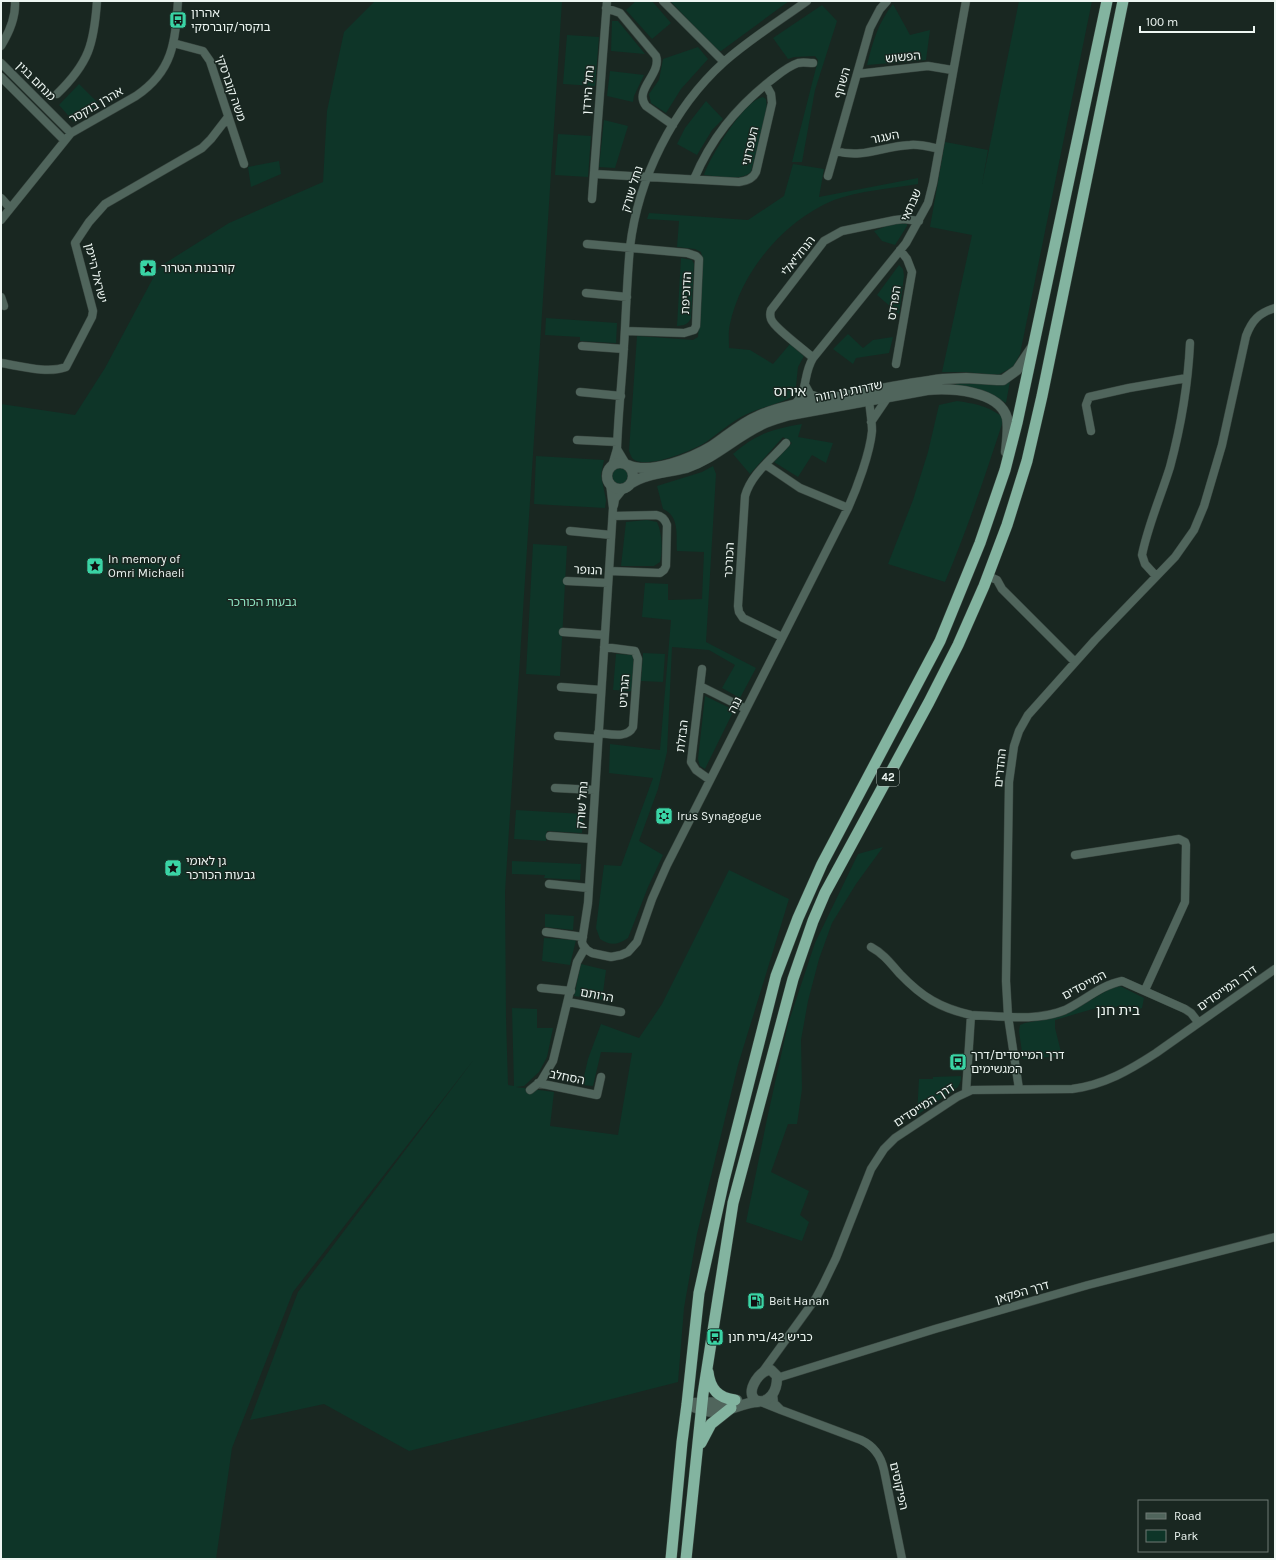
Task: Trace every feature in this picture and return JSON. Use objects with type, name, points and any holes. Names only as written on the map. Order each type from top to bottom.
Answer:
[{"type":"highway","name":"42","points":[[671,1559],[682,1442],[699,1293],[724,1180],[776,976],[798,918],[822,864],[940,641],[980,543],[1006,466],[1017,423],[1107,1]]},
{"type":"highway","name":"42","points":[[686,1559],[701,1406],[733,1203],[793,979],[813,921],[825,893],[926,708],[958,645],[1008,525],[1027,461],[1042,396],[1123,1]]},
{"type":"highway","points":[[697,1453],[711,1424],[733,1404],[714,1390],[710,1382],[707,1362]]},
{"type":"street","points":[[1,46],[10,29],[14,17],[16,1]]},
{"type":"street","points":[[57,94],[75,74],[91,46],[95,28],[96,1]]},
{"type":"street","name":"אהרן בוקסר","points":[[1,220],[64,140],[71,134],[146,89],[162,72],[168,61],[173,43],[178,1]]},
{"type":"street","points":[[663,1],[724,62]]},
{"type":"street","name":"נחל שורק","points":[[612,466],[617,445],[630,247],[636,213],[647,176],[656,155],[673,125],[701,86],[724,62],[743,46],[807,1]]},
{"type":"street","name":"השחף","points":[[828,176],[870,28],[880,9],[887,1]]},
{"type":"street","name":"שבתאי","points":[[794,405],[802,396],[805,385],[806,371],[813,358],[900,250],[919,221],[928,203],[933,183],[952,70],[966,1]]},
{"type":"street","name":"נחל הירדן","points":[[607,5],[620,13],[656,56],[658,60],[655,70],[642,94],[643,102],[646,106],[673,125]]},
{"type":"street","name":"נחל הירדן","points":[[592,199],[607,5]]},
{"type":"street","name":"משה קוברסקי","points":[[173,43],[203,51],[207,55],[244,164]]},
{"type":"street","name":"העפרוני","points":[[694,180],[700,164],[720,130],[742,106],[766,84],[794,64],[800,62],[813,63]]},
{"type":"street","name":"מנחם בגין","points":[[1,63],[71,134]]},
{"type":"street","name":"הפשוש","points":[[857,74],[928,66],[952,70]]},
{"type":"street","name":"מנחם בגין","points":[[1,77],[64,140]]},
{"type":"street","name":"העפרוני","points":[[647,176],[739,182],[751,179],[754,176],[772,103],[771,94],[766,84]]},
{"type":"street","name":"ישראל היימן","points":[[1,363],[50,370],[66,367],[92,317],[93,311],[75,243],[89,222],[105,204],[202,148],[228,117]]},
{"type":"street","name":"העגור","points":[[835,151],[860,154],[911,144],[939,149]]},
{"type":"street","points":[[594,174],[647,176]]},
{"type":"street","points":[[1,198],[10,208]]},
{"type":"street","name":"הנחליאלי","points":[[813,358],[776,326],[770,318],[770,314],[771,310],[820,245],[832,236],[842,232],[895,220],[904,219],[919,221]]},
{"type":"street","points":[[587,244],[630,247]]},
{"type":"street","name":"הדוכיפת","points":[[625,331],[684,333],[694,330],[700,263],[696,256],[687,253],[630,247]]},
{"type":"street","name":"הפרדס","points":[[896,364],[912,272],[907,260],[900,250]]},
{"type":"street","points":[[586,293],[627,297]]},
{"type":"street","points":[[1,297],[4,306]]},
{"type":"street","name":"ההדרים","points":[[1019,1089],[1008,1016],[1006,980],[1009,782],[1014,746],[1019,731],[1028,715],[1075,662],[1175,557],[1194,530],[1204,506],[1220,453],[1246,336],[1249,328],[1259,315],[1275,308]]},
{"type":"street","points":[[1156,576],[1145,564],[1142,555],[1177,439],[1184,405],[1190,343]]},
{"type":"street","name":"שדרות גן רווה","points":[[627,465],[635,468],[646,468],[688,458],[710,447],[739,426],[756,416],[776,409],[943,379],[966,378],[1003,380],[1017,370],[1034,344]]},
{"type":"street","points":[[582,346],[624,349]]},
{"type":"street","points":[[1090,431],[1086,404],[1089,397],[1129,388],[1187,378]]},
{"type":"street","points":[[805,385],[810,394],[824,400]]},
{"type":"street","name":"שדרות גן רווה","points":[[626,487],[640,478],[687,467],[709,458],[754,428],[773,420],[869,400],[927,390],[945,389],[972,393],[993,401],[1002,408],[1007,418],[1008,427],[1006,466]]},
{"type":"street","points":[[869,400],[879,390]]},
{"type":"street","points":[[580,392],[621,396]]},
{"type":"street","name":"נגה","points":[[872,422],[888,397]]},
{"type":"street","name":"נגה","points":[[585,948],[592,953],[616,957],[628,952],[637,942],[658,884],[848,508],[857,486],[870,440],[872,422],[869,400]]},
{"type":"street","points":[[577,440],[617,445],[627,465],[633,472],[632,481],[626,487],[614,487],[610,483],[607,473],[612,466],[620,463],[627,465]]},
{"type":"street","name":"הכורכר","points":[[782,637],[743,618],[739,612],[745,496],[750,485],[786,443]]},
{"type":"street","points":[[766,465],[800,488],[848,508]]},
{"type":"street","name":"נחל שורק","points":[[610,483],[613,512]]},
{"type":"street","name":"נחל שורק","points":[[585,948],[582,942],[592,839],[613,512],[615,499],[626,487]]},
{"type":"street","points":[[609,571],[660,574],[666,566],[667,525],[665,520],[661,516],[656,515],[613,512]]},
{"type":"street","points":[[570,531],[611,535]]},
{"type":"street","points":[[988,576],[997,580],[1002,589],[1075,662]]},
{"type":"street","name":"הנופר","points":[[567,580],[608,583]]},
{"type":"street","points":[[564,632],[605,635]]},
{"type":"street","name":"הגרניט","points":[[598,736],[622,735],[631,731],[633,727],[638,659],[635,651],[604,647]]},
{"type":"street","name":"הבזלת","points":[[702,670],[691,762],[696,770],[710,780]]},
{"type":"street","points":[[700,686],[746,709]]},
{"type":"street","points":[[561,687],[601,690]]},
{"type":"street","points":[[558,736],[598,736]]},
{"type":"street","points":[[555,788],[595,790]]},
{"type":"street","points":[[550,836],[592,839]]},
{"type":"street","points":[[1075,855],[1179,839],[1185,842],[1185,902],[1144,990]]},
{"type":"street","points":[[549,884],[588,888]]},
{"type":"street","points":[[546,932],[583,937]]},
{"type":"street","name":"המייסדים","points":[[871,947],[888,960],[914,989],[928,999],[944,1007],[971,1015],[1028,1017],[1053,1014],[1072,1006],[1113,983],[1126,982],[1191,1012],[1198,1022]]},
{"type":"street","points":[[530,1090],[538,1083],[549,1069],[553,1061],[577,962],[585,948]]},
{"type":"street","name":"דרך המייסדים","points":[[761,1374],[812,1304],[823,1285],[836,1258],[872,1169],[884,1149],[895,1138],[966,1092],[972,1090],[1072,1089],[1098,1084],[1140,1064],[1275,969]]},
{"type":"street","points":[[541,988],[571,991]]},
{"type":"street","name":"הרותם","points":[[568,1002],[621,1012]]},
{"type":"street","points":[[966,1092],[971,1015]]},
{"type":"street","name":"הסחלב","points":[[538,1083],[597,1095],[601,1077]]},
{"type":"street","name":"דרך הפקאן","points":[[777,1376],[1080,1287],[1275,1237]]},
{"type":"street","points":[[733,1404],[759,1402],[773,1394],[777,1385],[777,1376],[774,1364],[776,1353]]},
{"type":"street","points":[[687,1404],[701,1406],[717,1412],[748,1395],[754,1384],[764,1372],[771,1370],[777,1376]]},
{"type":"street","points":[[752,1390],[753,1396],[759,1402]]},
{"type":"street","points":[[773,1394],[774,1403],[781,1410]]},
{"type":"street","name":"הפיקוסים","points":[[759,1402],[861,1440],[874,1449],[882,1462],[902,1559]]},
{"type":"green space","name":"גבעות הכורכר","points":[[375,1],[562,1],[505,892],[508,1085],[514,1086],[512,1008],[537,1009],[537,1028],[553,1028],[547,1057],[539,1072],[524,1086],[516,1087],[554,1092],[550,1126],[618,1135],[632,1053],[601,1052],[593,1086],[582,1085],[588,1059],[601,1024],[639,1038],[662,1004],[729,870],[789,899],[738,1065],[697,1234],[684,1308],[678,1382],[409,1451],[324,1404],[250,1420],[298,1292],[475,1058],[293,1292],[232,1448],[216,1559],[1,1559],[1,404],[75,415],[105,368],[159,267],[229,223],[323,182],[327,111],[344,32]]},
{"type":"green space","points":[[636,1],[652,1],[671,23],[652,39],[626,10]]},
{"type":"green space","points":[[670,1],[789,1],[721,51],[717,50]]},
{"type":"green space","points":[[1019,1],[1092,1],[1020,354],[1013,367],[998,375],[942,372],[972,235],[930,227],[945,142],[988,150],[982,184]]},
{"type":"green space","points":[[893,4],[910,35],[930,30],[926,60],[867,65],[871,48],[883,18]]},
{"type":"green space","points":[[822,5],[837,21],[815,90],[802,162],[792,162],[818,60],[815,56],[794,57],[788,59],[773,38]]},
{"type":"green space","points":[[612,21],[618,21],[645,54],[611,51]]},
{"type":"green space","points":[[567,35],[599,37],[595,86],[563,84]]},
{"type":"green space","points":[[698,47],[708,59],[681,89],[666,113],[651,103],[649,94],[659,80],[663,59]]},
{"type":"green space","points":[[610,71],[644,75],[634,96],[633,102],[607,96]]},
{"type":"green space","points":[[79,84],[99,104],[74,122],[59,105]]},
{"type":"green space","points":[[763,97],[766,99],[767,108],[751,172],[735,178],[704,175],[720,143],[738,118],[755,100]]},
{"type":"green space","points":[[706,101],[723,119],[712,130],[697,155],[677,144],[685,128]]},
{"type":"green space","points":[[604,120],[628,126],[615,168],[599,167]]},
{"type":"green space","points":[[558,134],[591,136],[588,177],[555,175]]},
{"type":"green space","points":[[279,161],[281,174],[251,187],[248,167]]},
{"type":"green space","points":[[793,164],[824,169],[819,197],[918,178],[918,184],[854,194],[834,200],[816,209],[799,220],[782,234],[755,267],[744,285],[730,324],[729,348],[750,350],[773,364],[790,344],[804,356],[798,367],[795,395],[741,417],[706,442],[681,454],[659,461],[639,462],[633,459],[629,451],[637,336],[693,340],[698,337],[703,261],[701,252],[695,249],[677,247],[679,221],[647,219],[649,213],[748,220],[784,196]]},
{"type":"green space","points":[[903,223],[907,224],[907,226],[895,245],[882,241],[874,231],[889,225]]},
{"type":"green space","points":[[681,258],[692,260],[694,264],[691,318],[684,325],[677,326]]},
{"type":"green space","points":[[899,265],[903,269],[904,276],[899,314],[877,295]]},
{"type":"green space","points":[[546,318],[617,323],[616,343],[580,341],[580,337],[545,335]]},
{"type":"green space","points":[[848,334],[863,348],[873,340],[893,337],[889,353],[856,358],[853,364],[833,349]]},
{"type":"green space","points":[[1010,381],[1006,403],[991,394],[955,385],[956,383]]},
{"type":"green space","points":[[957,401],[982,406],[1004,418],[969,521],[945,582],[888,564],[913,500],[928,452],[939,405]]},
{"type":"green space","points":[[802,424],[798,437],[833,443],[826,463],[812,455],[798,477],[774,462],[792,443],[783,437],[750,474],[733,454],[741,447],[765,433]]},
{"type":"green space","points":[[536,456],[604,460],[601,475],[606,500],[605,508],[534,504]]},
{"type":"green space","points":[[620,465],[628,468],[631,476],[628,484],[620,487],[612,484],[609,476],[612,468]]},
{"type":"green space","points":[[713,466],[716,474],[706,642],[756,668],[740,698],[722,688],[735,665],[709,650],[672,647],[667,752],[658,789],[639,841],[663,855],[648,887],[628,938],[621,942],[611,944],[600,939],[596,928],[604,865],[621,866],[653,778],[609,773],[610,744],[660,750],[671,620],[642,617],[645,583],[668,584],[668,600],[702,599],[704,552],[677,551],[675,521],[668,512],[663,509],[657,486],[702,472]]},
{"type":"green space","points":[[647,520],[657,522],[659,526],[662,542],[660,562],[654,566],[621,566],[626,522]]},
{"type":"green space","points":[[533,544],[567,546],[560,676],[526,674]]},
{"type":"green space","points":[[643,653],[665,654],[663,682],[641,681]]},
{"type":"green space","points":[[616,654],[634,655],[632,691],[613,690]]},
{"type":"green space","points":[[705,696],[734,710],[705,769],[700,766],[698,759]]},
{"type":"green space","points":[[516,810],[583,814],[582,833],[547,831],[546,841],[514,839]]},
{"type":"green space","points":[[883,847],[856,884],[832,923],[819,959],[808,1001],[801,1040],[802,1089],[797,1124],[788,1124],[771,1172],[809,1191],[800,1215],[809,1222],[802,1241],[746,1222],[767,1119],[788,1024],[815,943],[858,854]]},
{"type":"green space","points":[[512,861],[581,864],[580,880],[544,878],[545,875],[512,874]]},
{"type":"green space","points":[[545,914],[574,916],[573,930],[545,927]]},
{"type":"green space","points":[[544,938],[576,940],[570,965],[542,961]]},
{"type":"green space","points":[[581,964],[606,970],[602,1000],[574,996]]},
{"type":"green space","points":[[1120,986],[1144,998],[1142,1008],[1125,1014],[1121,1005],[1105,1011],[1103,1006],[1055,1020],[1055,1028],[1062,1056],[1023,1059],[1019,1031],[1020,1025],[1052,1018],[1072,1011],[1111,988]]},
{"type":"green space","points":[[961,1076],[958,1087],[917,1115],[919,1079]]},
{"type":"place","name":"אהרון בוקסר/קוברסקי","points":[[178,20]]},
{"type":"place","name":"קורבנות הטרור","points":[[148,268]]},
{"type":"place","name":"In memory of Omri Michaeli","points":[[95,566]]},
{"type":"place","name":"Irus Synagogue","points":[[664,816]]},
{"type":"place","name":"גן לאומי גבעות הכורכר","points":[[173,868]]},
{"type":"place","name":"דרך המייסדים/דרך המגשימים","points":[[958,1062]]},
{"type":"place","name":"Beit Hanan","points":[[756,1301]]},
{"type":"place","name":"כביש 42/בית חנן","points":[[715,1337]]},
{"type":"district","name":"אירוס","points":[[790,391]]},
{"type":"district","name":"בית חנן","points":[[1118,1010]]}]
